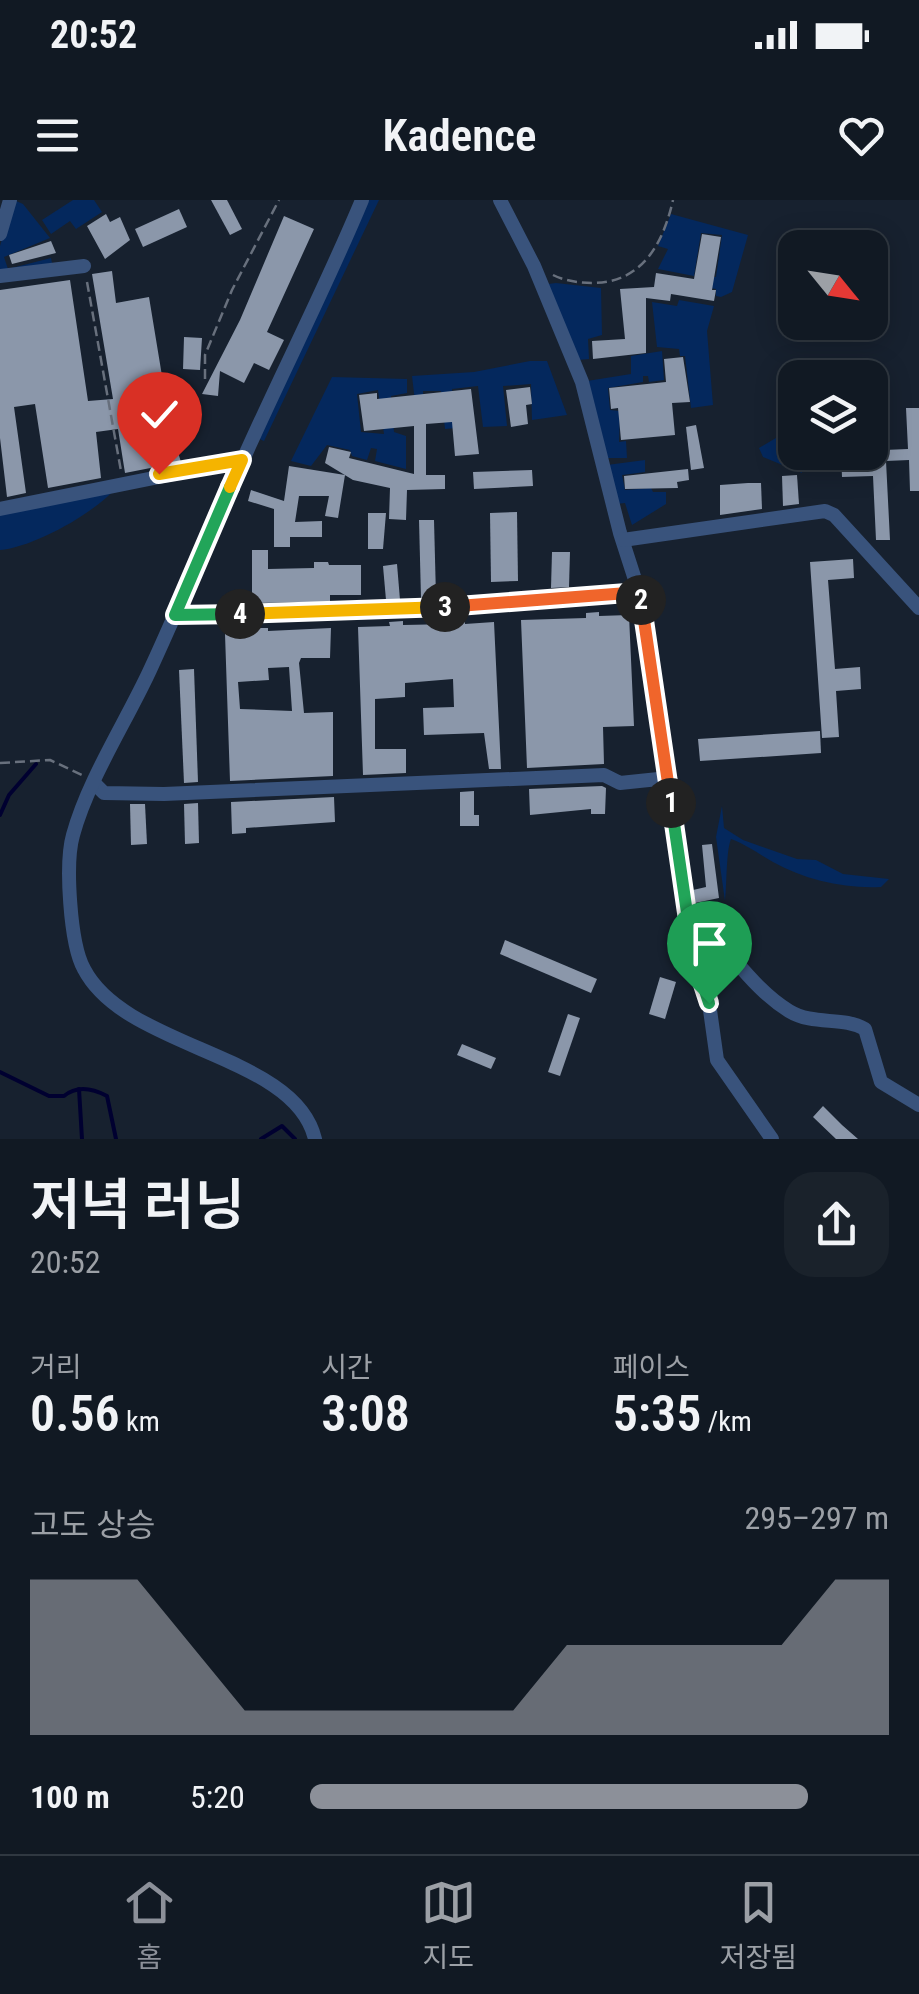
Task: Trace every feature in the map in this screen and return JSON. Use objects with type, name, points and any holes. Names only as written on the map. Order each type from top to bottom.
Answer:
[{"type":"street","points":[[0,234],[10,200]]},
{"type":"street","points":[[314,1139],[308,1119],[287,1094],[125,1010],[94,984],[85,972],[75,940],[71,854],[72,836],[95,784],[175,615],[242,460],[325,290],[362,200]]},
{"type":"street","points":[[500,200],[534,266],[582,382],[622,540],[640,592],[685,911],[693,954],[709,1003],[718,1060],[772,1139]]},
{"type":"street","points":[[0,276],[84,266]]},
{"type":"street","points":[[0,508],[242,460]]},
{"type":"street","points":[[622,540],[825,511],[919,608]]},
{"type":"street","points":[[175,615],[392,611],[656,591]]},
{"type":"street","points":[[95,784],[104,793],[164,794],[604,775],[620,783],[668,778]]},
{"type":"street","points":[[685,911],[704,924],[782,1007],[817,1022],[852,1024],[865,1029],[882,1082],[919,1106]]},
{"type":"path","points":[[205,379],[206,356],[232,290],[279,200]]},
{"type":"path","points":[[534,266],[561,279],[587,283],[629,277],[644,267],[674,200]]},
{"type":"path","points":[[84,266],[123,482]]},
{"type":"path","points":[[0,763],[50,760],[70,766],[95,784]]},
{"type":"shaded area","points":[[14,200],[23,204],[50,238],[4,257],[8,269],[51,258],[53,268],[0,274],[0,246]]},
{"type":"shaded area","points":[[73,200],[94,200],[102,212],[76,229],[70,221],[51,234],[42,220]]},
{"type":"shaded area","points":[[366,200],[379,200],[264,441],[257,438]]},
{"type":"shaded area","points":[[671,214],[748,235],[732,292],[721,297],[716,296],[716,289],[704,287],[705,277],[716,277],[722,235],[701,233],[694,276],[658,269],[668,249],[658,246]]},
{"type":"shaded area","points":[[548,284],[601,288],[602,335],[588,339],[589,359],[577,360]]},
{"type":"shaded area","points":[[679,300],[714,306],[707,331],[713,405],[691,408],[685,356],[680,356],[679,349],[657,347],[652,302],[677,306]]},
{"type":"shaded area","points":[[662,351],[664,380],[649,382],[648,376],[643,376],[643,382],[608,388],[610,410],[620,411],[619,442],[626,441],[627,458],[606,458],[587,381],[631,374],[631,356]]},
{"type":"shaded area","points":[[547,361],[567,415],[532,420],[531,384],[503,386],[507,426],[483,427],[478,386],[452,389],[456,428],[445,429],[441,391],[423,391],[425,429],[418,427],[412,376],[474,372]]},
{"type":"shaded area","points":[[332,377],[407,379],[407,393],[391,396],[394,432],[406,436],[406,469],[375,461],[377,449],[371,448],[367,460],[352,456],[350,450],[327,445],[311,466],[291,461]],"holes":[[[378,390],[384,434],[361,432],[357,394]]]},
{"type":"shaded area","points":[[778,437],[778,463],[763,457],[759,448]]},
{"type":"shaded area","points":[[645,460],[645,472],[622,475],[625,490],[651,488],[653,492],[666,492],[666,504],[632,525],[625,503],[616,504],[607,465]]},
{"type":"shaded area","points":[[116,488],[62,528],[29,543],[0,550],[0,514]]},
{"type":"shaded area","points":[[722,806],[724,828],[743,840],[797,859],[816,860],[843,874],[889,879],[881,887],[826,882],[798,874],[731,839],[725,901],[716,837]]},
{"type":"building","points":[[211,200],[227,200],[242,229],[230,235]]},
{"type":"building","points":[[179,209],[187,227],[143,247],[135,229]]},
{"type":"building","points":[[106,214],[110,222],[120,217],[130,240],[105,259],[87,226]]},
{"type":"building","points":[[284,216],[314,229],[267,332],[284,340],[269,370],[254,363],[244,383],[220,371],[218,396],[202,394],[240,320]]},
{"type":"building","points":[[702,234],[721,237],[712,290],[716,290],[714,301],[671,294],[670,301],[646,298],[646,353],[593,359],[592,341],[625,339],[620,289],[654,287],[656,273],[694,279]]},
{"type":"building","points":[[51,241],[56,253],[12,264],[9,255]]},
{"type":"building","points":[[112,271],[116,303],[149,297],[163,382],[128,388],[135,433],[139,436],[171,430],[181,462],[125,473],[118,429],[96,432],[101,478],[48,488],[35,404],[14,407],[26,493],[7,497],[0,438],[0,290],[70,280],[88,401],[113,399],[92,274]]},
{"type":"building","points":[[184,337],[202,338],[200,370],[183,369]]},
{"type":"building","points":[[683,357],[690,402],[672,403],[675,435],[621,440],[618,408],[611,409],[609,388],[666,382],[664,359]]},
{"type":"building","points":[[530,387],[532,404],[526,405],[528,424],[511,427],[506,390]]},
{"type":"building","points":[[471,389],[479,454],[455,456],[452,422],[426,424],[426,475],[445,475],[445,489],[407,490],[406,520],[389,519],[390,488],[353,480],[325,463],[329,447],[351,452],[349,458],[414,474],[414,426],[364,431],[359,395],[377,393],[377,399]]},
{"type":"building","points":[[906,408],[919,408],[919,491],[910,491],[909,460],[888,461],[888,450],[908,449]]},
{"type":"building","points":[[696,425],[704,468],[691,470],[686,427]]},
{"type":"building","points":[[289,466],[345,475],[338,518],[325,516],[329,496],[299,496],[295,522],[322,521],[322,537],[290,537],[290,547],[274,547],[274,509],[248,501],[251,490],[284,501]]},
{"type":"building","points":[[688,469],[689,480],[677,482],[678,488],[625,489],[624,476]]},
{"type":"building","points":[[532,470],[533,486],[474,489],[473,472]]},
{"type":"building","points":[[842,470],[886,470],[890,540],[876,540],[873,476],[842,477]]},
{"type":"building","points":[[797,475],[799,504],[783,506],[782,476]]},
{"type":"building","points":[[761,483],[762,509],[720,515],[720,485]]},
{"type":"building","points":[[517,512],[518,581],[491,582],[490,513]]},
{"type":"building","points":[[368,513],[386,513],[383,549],[368,549]]},
{"type":"building","points":[[419,520],[434,520],[436,597],[421,598]]},
{"type":"building","points":[[252,550],[268,550],[268,569],[314,568],[314,562],[361,565],[361,595],[330,595],[330,602],[252,603]]},
{"type":"building","points":[[552,552],[570,552],[569,587],[551,588]]},
{"type":"building","points":[[853,559],[854,578],[828,580],[835,669],[860,667],[861,689],[836,691],[839,737],[822,738],[810,562]]},
{"type":"building","points":[[397,564],[400,600],[386,600],[383,566]]},
{"type":"building","points":[[599,612],[599,616],[629,615],[634,726],[603,727],[604,764],[527,768],[521,620],[586,618],[586,613]]},
{"type":"building","points":[[464,616],[465,624],[494,622],[501,769],[489,769],[484,733],[424,735],[423,708],[454,707],[453,679],[405,683],[405,697],[375,699],[375,749],[406,749],[406,773],[363,775],[358,627],[390,626],[389,622],[403,621],[403,625],[452,624],[451,617]]},
{"type":"building","points":[[256,628],[331,628],[330,658],[301,658],[299,663],[304,713],[333,712],[333,776],[230,781],[225,634],[256,633]],"holes":[[[289,667],[292,711],[240,709],[238,682],[269,680],[268,668]]]},
{"type":"building","points":[[194,669],[198,782],[184,783],[179,670]]},
{"type":"building","points":[[820,731],[821,753],[700,761],[698,739]]},
{"type":"building","points":[[606,788],[605,814],[591,814],[591,809],[530,815],[529,789]]},
{"type":"building","points":[[474,791],[474,815],[479,815],[479,826],[460,826],[460,792]]},
{"type":"building","points":[[334,797],[335,822],[246,828],[246,833],[232,834],[231,802]]},
{"type":"building","points":[[198,803],[199,843],[185,844],[184,804]]},
{"type":"building","points":[[130,804],[145,804],[147,844],[131,845]]},
{"type":"building","points":[[712,844],[719,898],[695,903],[693,890],[706,887],[702,845]]},
{"type":"building","points":[[505,940],[597,979],[591,993],[500,954]]},
{"type":"building","points":[[660,977],[676,982],[665,1019],[649,1014]]},
{"type":"building","points":[[568,1014],[580,1018],[560,1076],[548,1072]]},
{"type":"building","points":[[462,1044],[496,1058],[491,1069],[457,1055]]},
{"type":"building","points":[[823,1106],[858,1139],[836,1139],[813,1117]]},
{"type":"waterway","points":[[0,815],[9,795],[36,764]]},
{"type":"waterway","points":[[0,1072],[49,1096],[85,1089],[107,1096],[116,1139]]},
{"type":"waterway","points":[[79,1089],[82,1139]]},
{"type":"waterway","points":[[261,1139],[282,1126],[295,1139]]},
{"type":"route","points":[[159,474],[242,460],[175,615],[392,611],[640,592],[685,911],[693,954],[709,1003]]}]
